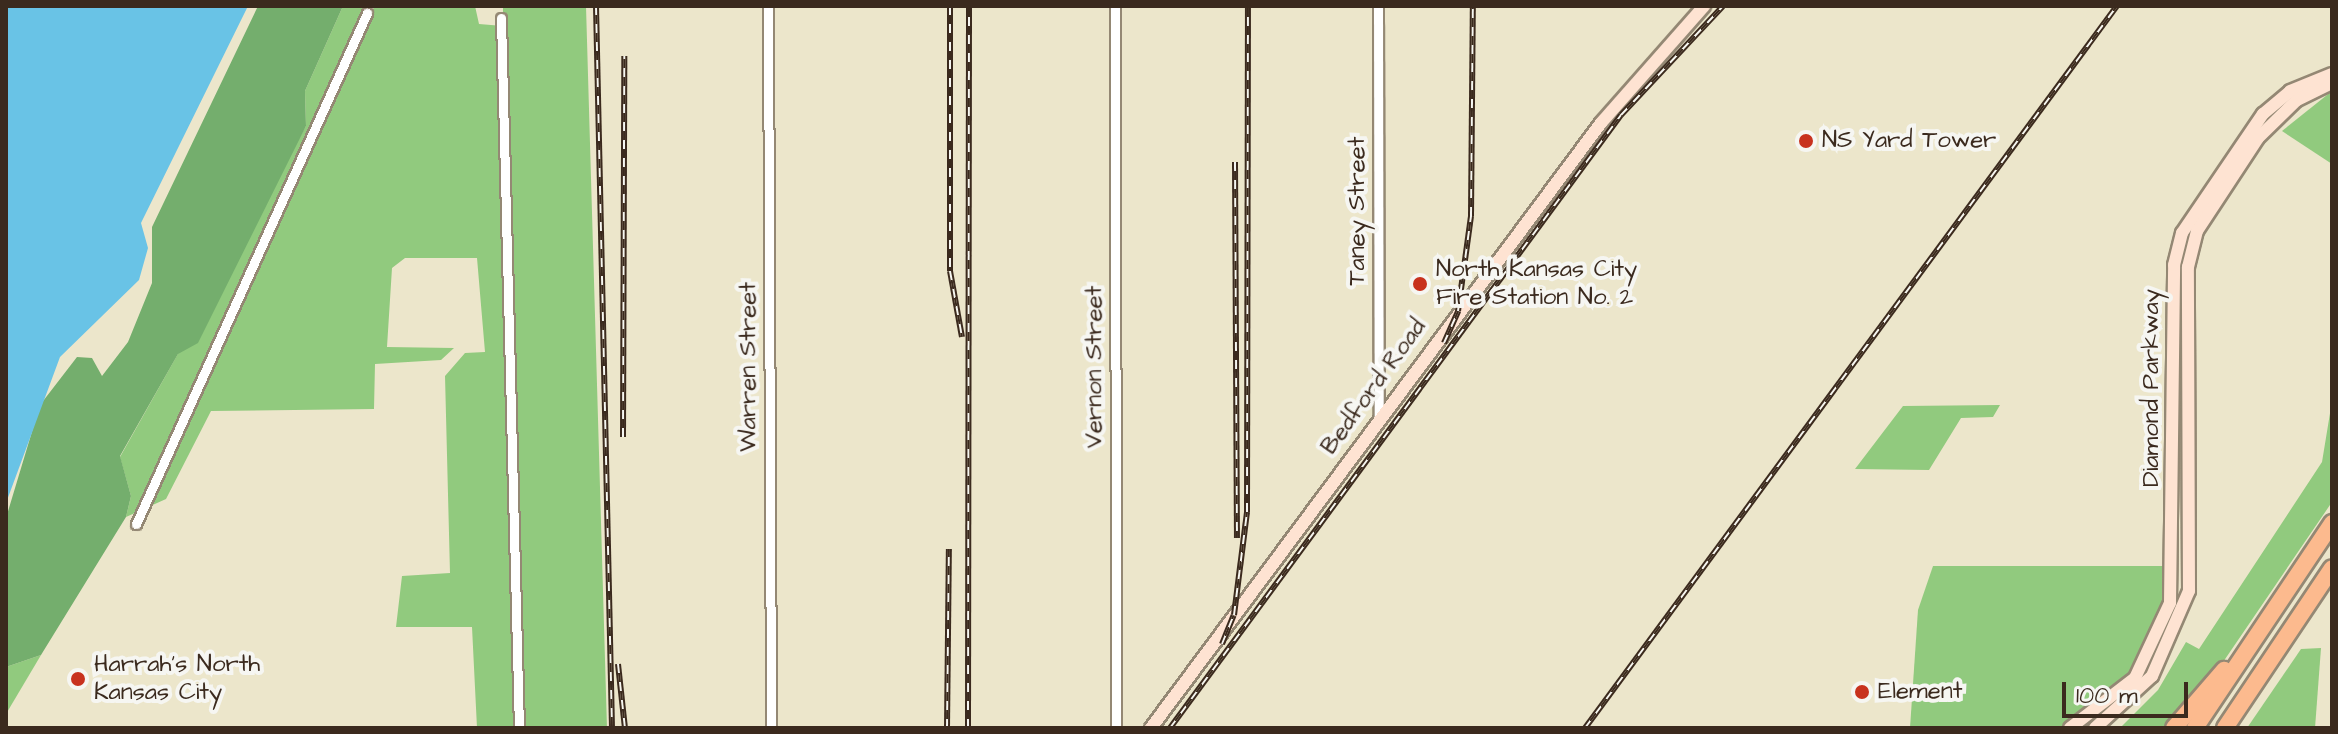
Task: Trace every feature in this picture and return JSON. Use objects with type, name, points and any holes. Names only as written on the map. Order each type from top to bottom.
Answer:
[{"type":"highway","points":[[2195,728],[2332,523]]},
{"type":"highway","points":[[2225,728],[2332,568]]},
{"type":"highway","points":[[2174,728],[2269,617]]},
{"type":"street","name":"Warren Street","points":[[768,6],[771,728]]},
{"type":"street","name":"Vernon Street","points":[[1115,6],[1116,728]]},
{"type":"street","name":"Taney Street","points":[[1378,6],[1379,416]]},
{"type":"street","name":"Bedford Road","points":[[1151,728],[1379,416],[1601,123],[1704,6]]},
{"type":"street","points":[[136,524],[367,13]]},
{"type":"street","points":[[501,18],[519,728]]},
{"type":"street","name":"Diamond Parkway","points":[[2070,728],[2135,678],[2170,603],[2174,265],[2182,233],[2263,114],[2291,90],[2332,74]]},
{"type":"street","name":"Diamond Parkway","points":[[2095,728],[2157,669],[2189,591],[2188,267],[2197,231],[2258,138],[2297,100],[2332,83]]},
{"type":"green space","points":[[258,6],[343,6],[305,91],[306,126],[198,343],[178,354],[120,456],[131,496],[126,517],[41,655],[6,667],[6,518],[40,405],[77,357],[92,358],[102,376],[128,342],[152,283],[152,227]]},
{"type":"green space","points":[[343,6],[364,6],[367,19],[375,6],[475,6],[479,24],[503,26],[503,6],[586,6],[607,728],[477,728],[472,627],[396,627],[402,576],[450,573],[445,376],[465,353],[485,352],[477,258],[405,258],[392,268],[387,347],[454,348],[441,360],[375,364],[374,409],[211,411],[166,499],[126,517],[131,496],[120,457],[306,126],[305,91]]},
{"type":"green space","points":[[2332,91],[2332,164],[2282,131]]},
{"type":"green space","points":[[2332,401],[2332,502],[2219,668],[2167,728],[2120,728],[2158,690],[2186,642],[2199,649],[2322,462]]},
{"type":"green space","points":[[2000,405],[1993,417],[1961,418],[1929,470],[1855,469],[1903,406]]},
{"type":"green space","points":[[1933,566],[2171,566],[2168,594],[2133,675],[2065,728],[1910,728],[1918,610]]},
{"type":"green space","points":[[2321,648],[2315,728],[2247,728],[2301,649]]},
{"type":"green space","points":[[41,655],[6,714],[6,667]]},
{"type":"water","points":[[6,6],[248,6],[141,223],[148,248],[139,280],[60,357],[6,503]]},
{"type":"railway","points":[[596,6],[612,728]]},
{"type":"railway","points":[[950,6],[950,271],[962,337]]},
{"type":"railway","points":[[968,728],[969,6]]},
{"type":"railway","points":[[1222,644],[1234,615],[1247,512],[1248,6]]},
{"type":"railway","points":[[1444,343],[1458,311],[1471,216],[1473,6]]},
{"type":"railway","points":[[1170,728],[1621,115],[1723,6]]},
{"type":"railway","points":[[1585,728],[2117,6]]},
{"type":"railway","points":[[623,437],[624,56]]},
{"type":"railway","points":[[1235,162],[1237,538]]},
{"type":"railway","points":[[947,728],[949,549]]},
{"type":"railway","points":[[618,664],[625,728]]},
{"type":"place","name":"NS Yard Tower","points":[[1806,141]]},
{"type":"place","name":"North Kansas City Fire Station No. 2","points":[[1420,284]]},
{"type":"place","name":"Harrah's North Kansas City","points":[[78,679]]},
{"type":"place","name":"Element","points":[[1862,692]]}]
